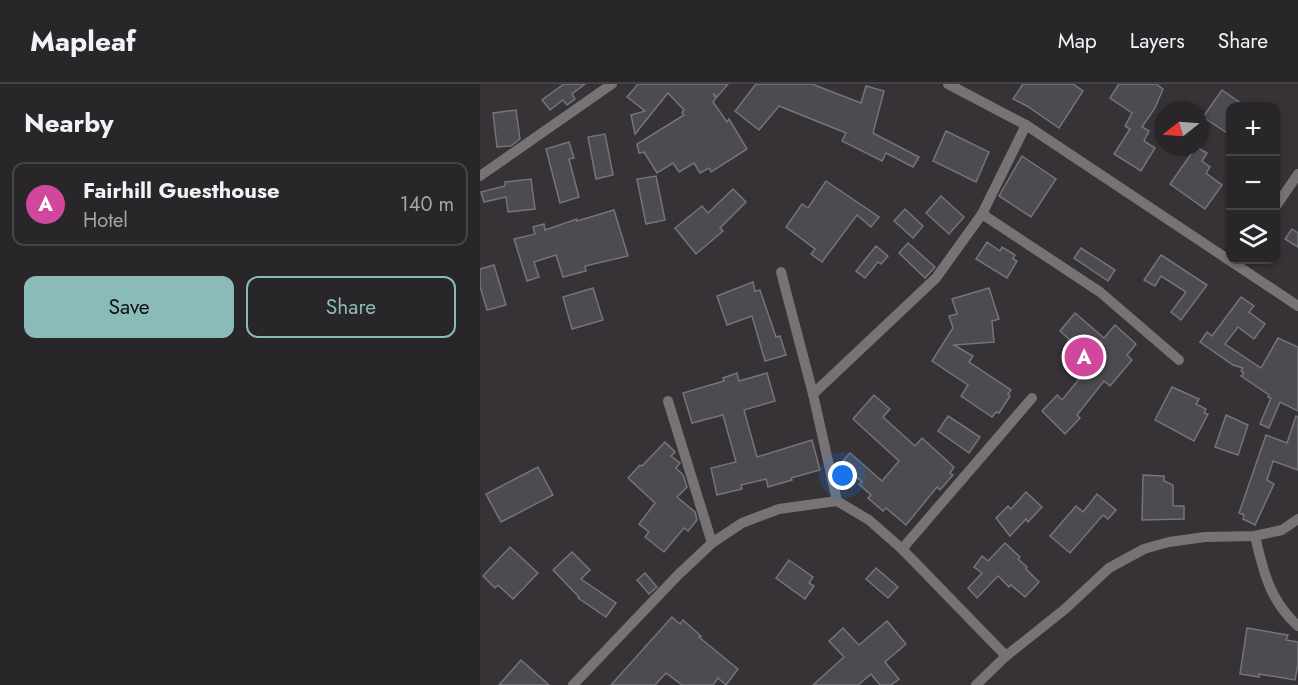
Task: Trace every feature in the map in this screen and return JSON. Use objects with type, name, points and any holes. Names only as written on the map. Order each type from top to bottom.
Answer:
[{"type":"street","points":[[480,176],[612,84]]},
{"type":"street","points":[[954,85],[1026,125],[1226,255]]},
{"type":"street","points":[[813,394],[936,278],[982,214],[1026,125]]},
{"type":"street","points":[[1280,199],[1298,174]]},
{"type":"street","points":[[982,214],[1100,292],[1179,360]]},
{"type":"street","points":[[1240,264],[1298,306]]},
{"type":"street","points":[[781,272],[813,394],[837,501]]},
{"type":"street","points":[[902,549],[1032,398]]},
{"type":"street","points":[[668,401],[712,543]]},
{"type":"street","points":[[576,684],[678,575],[712,543],[742,523],[779,509],[837,501],[869,520],[902,549],[1006,657]]},
{"type":"street","points":[[976,685],[1109,568],[1144,549],[1169,542],[1205,537],[1255,536],[1282,530],[1298,519]]},
{"type":"street","points":[[1255,536],[1265,578],[1284,613],[1298,626]]},
{"type":"building","points":[[564,84],[585,84],[572,94],[575,99],[567,105],[563,100],[550,110],[542,100]]},
{"type":"building","points":[[638,84],[728,84],[717,97],[713,93],[716,98],[713,102],[727,122],[729,119],[747,149],[711,172],[709,168],[700,173],[694,163],[679,172],[673,163],[657,173],[644,152],[639,153],[637,144],[684,115],[682,113],[684,110],[668,93],[635,134],[631,115],[645,111],[627,97]]},
{"type":"building","points":[[756,84],[812,84],[861,103],[866,86],[884,91],[873,133],[919,157],[913,167],[886,153],[882,161],[842,141],[846,133],[779,106],[759,130],[735,111]]},
{"type":"building","points":[[1023,84],[1073,84],[1083,91],[1059,128],[1013,99]]},
{"type":"building","points":[[1119,84],[1156,84],[1163,89],[1158,102],[1154,102],[1154,109],[1142,127],[1149,131],[1144,141],[1154,150],[1141,171],[1114,154],[1130,129],[1125,126],[1132,113],[1110,98]]},
{"type":"building","points":[[1222,90],[1239,102],[1226,102],[1226,132],[1208,120],[1208,110]]},
{"type":"building","points":[[516,110],[520,139],[511,146],[497,147],[493,113]]},
{"type":"building","points":[[946,131],[989,152],[976,182],[933,161]]},
{"type":"building","points":[[605,134],[613,175],[596,179],[588,137]]},
{"type":"building","points":[[569,142],[574,158],[569,159],[579,197],[560,203],[546,149]]},
{"type":"building","points":[[1022,156],[1056,179],[1031,217],[999,196]]},
{"type":"building","points":[[1190,156],[1205,156],[1202,161],[1210,167],[1206,173],[1222,185],[1205,209],[1170,184]]},
{"type":"building","points":[[656,176],[665,220],[646,224],[637,179]]},
{"type":"building","points":[[531,179],[535,209],[508,212],[506,197],[484,202],[481,192],[505,186],[505,182]]},
{"type":"building","points":[[826,181],[879,217],[871,227],[857,215],[822,262],[811,254],[815,249],[786,227],[802,204],[808,208]]},
{"type":"building","points":[[733,189],[746,202],[720,228],[723,231],[696,254],[675,228],[702,206],[708,213]]},
{"type":"building","points":[[941,196],[964,217],[949,234],[926,213]]},
{"type":"building","points":[[905,209],[923,226],[913,238],[894,221]]},
{"type":"building","points":[[614,210],[628,256],[585,266],[586,271],[563,277],[556,255],[534,262],[539,277],[527,281],[514,239],[535,234],[533,227],[544,224],[545,230]]},
{"type":"building","points":[[1292,229],[1298,233],[1298,247],[1285,239]]},
{"type":"building","points":[[987,242],[1000,251],[1002,247],[1015,255],[1013,259],[1017,261],[1007,278],[976,259]]},
{"type":"building","points":[[908,243],[935,267],[925,278],[899,253]]},
{"type":"building","points":[[876,246],[888,256],[881,264],[878,262],[865,278],[856,271]]},
{"type":"building","points":[[1081,248],[1115,270],[1108,281],[1074,258]]},
{"type":"building","points":[[1161,255],[1207,285],[1181,320],[1171,312],[1186,292],[1161,276],[1155,286],[1144,280]]},
{"type":"building","points":[[494,265],[506,305],[487,310],[480,286],[480,269]]},
{"type":"building","points":[[753,282],[755,291],[760,290],[776,337],[780,336],[786,355],[765,361],[752,316],[727,325],[717,296]]},
{"type":"building","points":[[593,288],[603,320],[572,329],[563,297]]},
{"type":"building","points":[[989,288],[999,319],[992,321],[994,342],[954,345],[973,356],[969,362],[1011,390],[1008,394],[1010,396],[999,413],[996,412],[992,417],[961,396],[968,385],[932,361],[953,328],[949,316],[957,314],[952,299]]},
{"type":"building","points":[[1241,297],[1254,306],[1249,312],[1265,324],[1254,339],[1238,327],[1225,344],[1261,368],[1278,338],[1298,347],[1298,411],[1280,402],[1269,428],[1260,424],[1271,398],[1268,397],[1269,395],[1241,376],[1244,373],[1241,371],[1243,368],[1233,365],[1200,342],[1207,332],[1212,336]]},
{"type":"building","points":[[1075,313],[1104,338],[1115,325],[1136,344],[1127,355],[1132,360],[1110,386],[1104,381],[1077,415],[1080,418],[1065,434],[1042,411],[1057,395],[1062,400],[1093,362],[1060,331]]},
{"type":"building","points":[[737,373],[739,381],[767,373],[775,401],[744,410],[757,457],[812,440],[820,470],[768,487],[766,479],[741,485],[742,489],[717,495],[711,468],[736,462],[723,415],[692,423],[683,393],[724,381],[723,378]]},
{"type":"building","points":[[1172,387],[1199,399],[1196,404],[1206,409],[1204,413],[1208,414],[1194,441],[1155,420]]},
{"type":"building","points":[[874,395],[890,409],[883,417],[915,446],[922,438],[954,467],[950,473],[953,475],[940,490],[937,487],[906,525],[886,508],[883,511],[868,498],[871,495],[859,484],[862,482],[841,463],[850,453],[882,481],[899,461],[853,419]]},
{"type":"building","points":[[1226,415],[1248,425],[1238,455],[1215,447]]},
{"type":"building","points":[[948,416],[980,437],[969,453],[938,431]]},
{"type":"building","points":[[1296,416],[1298,417],[1298,470],[1273,461],[1267,480],[1274,484],[1255,525],[1243,519],[1244,515],[1239,513],[1266,435],[1287,443]]},
{"type":"building","points":[[665,442],[675,452],[671,456],[680,463],[676,468],[683,475],[687,487],[677,497],[695,512],[697,520],[688,531],[684,528],[664,552],[645,537],[649,532],[639,524],[655,503],[628,478]]},
{"type":"building","points":[[538,467],[553,495],[501,522],[486,494]]},
{"type":"building","points":[[1143,475],[1164,476],[1164,481],[1173,485],[1173,506],[1184,506],[1184,519],[1142,520]]},
{"type":"building","points":[[1026,492],[1042,507],[1028,522],[1026,519],[1010,536],[996,518],[1008,506],[1011,509]]},
{"type":"building","points":[[1097,494],[1116,510],[1108,519],[1103,515],[1070,553],[1050,536],[1076,506],[1083,512]]},
{"type":"building","points":[[1005,543],[1020,557],[1018,559],[1039,582],[1025,597],[1011,585],[1009,587],[998,576],[977,598],[968,588],[982,573],[974,567],[982,556],[988,561]]},
{"type":"building","points":[[510,547],[538,573],[513,599],[498,585],[495,588],[483,576]]},
{"type":"building","points":[[572,552],[590,570],[581,579],[616,603],[606,617],[578,598],[553,570]]},
{"type":"building","points":[[789,560],[813,577],[809,583],[814,586],[805,599],[776,578]]},
{"type":"building","points":[[876,568],[898,587],[888,598],[866,579]]},
{"type":"building","points":[[645,573],[657,587],[649,594],[637,580]]},
{"type":"building","points":[[672,617],[680,624],[683,620],[701,636],[699,637],[738,669],[726,685],[718,678],[713,685],[682,685],[666,673],[655,685],[611,685]]},
{"type":"building","points":[[887,621],[906,644],[885,662],[899,679],[891,685],[880,685],[871,674],[858,685],[813,685],[844,657],[829,641],[843,628],[859,645]]},
{"type":"building","points":[[1247,628],[1288,635],[1286,640],[1298,642],[1295,680],[1259,674],[1259,677],[1240,674]]},
{"type":"building","points":[[521,660],[549,685],[499,685]]},
{"type":"place","name":"Fairhill Guesthouse","points":[[1084,357]]}]
